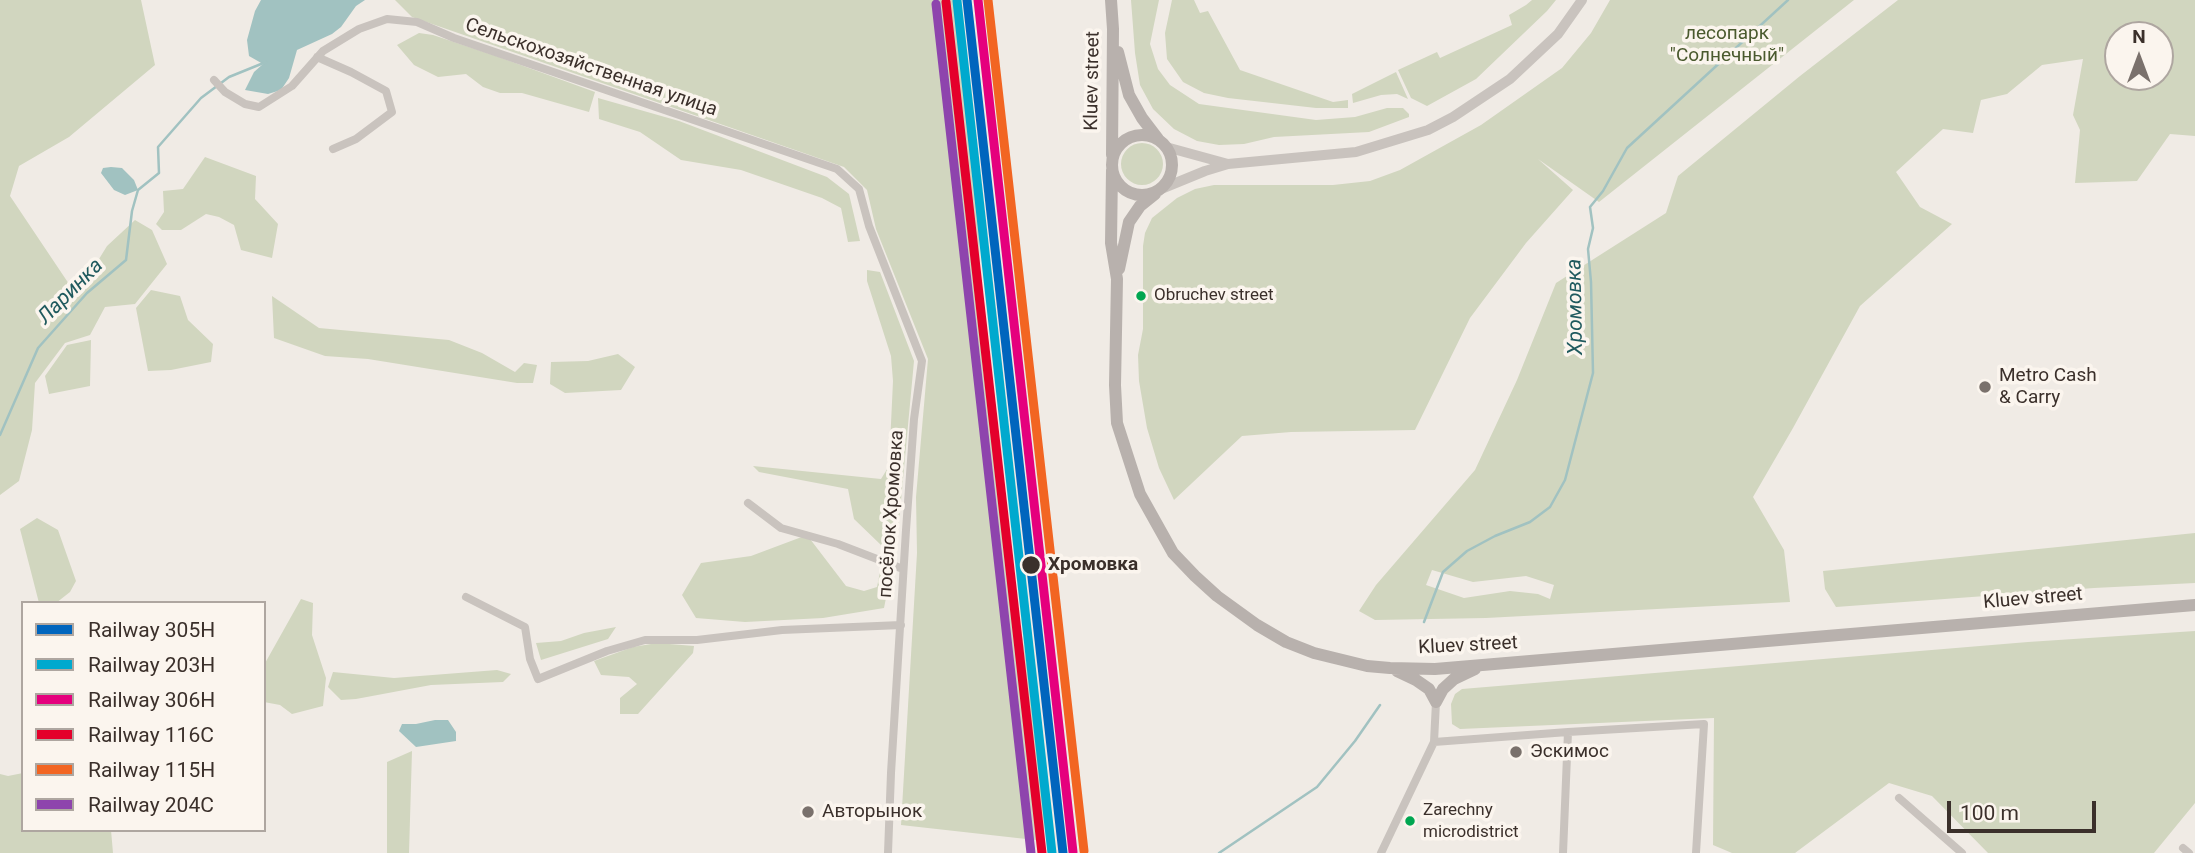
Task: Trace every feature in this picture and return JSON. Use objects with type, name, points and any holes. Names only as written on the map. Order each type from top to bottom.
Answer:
[{"type":"main road","name":"Kluev street","points":[[1111,0],[1111,243],[1117,279],[1117,423],[1140,494],[1173,553],[1217,596],[1286,642],[1339,660],[1390,668],[1435,669],[2195,605]]},
{"type":"main road","points":[[1113,29],[1129,95],[1142,118],[1170,154],[1172,169],[1170,177],[1161,189],[1140,206],[1129,222],[1117,279]]},
{"type":"main road","points":[[1161,189],[1146,195],[1130,193],[1118,184],[1112,166],[1117,148],[1129,138],[1144,135],[1162,143]]},
{"type":"main road","points":[[1436,702],[1443,689],[1454,680],[1481,666]]},
{"type":"main road","points":[[1390,668],[1429,689],[1436,702]]},
{"type":"street","points":[[1161,189],[1228,164],[1356,152],[1428,130],[1453,117],[1510,79],[1558,34],[1582,0]]},
{"type":"street","name":"Сельскохозяйственная улица","points":[[214,80],[223,90],[245,104],[259,107],[292,86],[323,51],[359,29],[387,19],[416,22],[454,38],[837,169],[859,189]]},
{"type":"street","points":[[317,57],[386,91],[392,112],[356,139],[333,149]]},
{"type":"street","points":[[1162,143],[1228,164]]},
{"type":"street","name":"посёлок Хромовка","points":[[859,189],[869,226],[915,338],[922,362],[914,419],[903,569],[888,853]]},
{"type":"street","points":[[748,503],[781,528],[838,544],[903,569]]},
{"type":"street","points":[[466,597],[525,627],[530,659],[538,679],[607,651],[645,640],[697,640],[782,630],[901,625]]},
{"type":"street","points":[[1381,853],[1434,742],[1436,702]]},
{"type":"street","points":[[1434,742],[1704,724],[1696,853]]},
{"type":"street","points":[[1563,853],[1568,732]]},
{"type":"street","points":[[1899,798],[1962,853]]},
{"type":"green space","points":[[0,0],[141,0],[155,65],[69,137],[19,166],[10,196],[69,284],[75,277],[91,272],[107,246],[135,220],[152,230],[167,264],[135,304],[105,307],[90,335],[65,343],[35,383],[32,430],[19,481],[0,495]]},
{"type":"green space","points":[[395,0],[954,0],[977,172],[983,368],[1001,515],[1045,768],[1044,841],[901,825],[917,553],[916,497],[928,359],[876,229],[867,190],[844,167],[412,17]]},
{"type":"green space","points":[[1131,0],[1159,0],[1150,44],[1158,69],[1170,85],[1199,104],[1316,120],[1355,117],[1387,108],[1403,108],[1409,117],[1369,132],[1274,137],[1244,144],[1219,145],[1197,141],[1174,129],[1153,109],[1140,85]]},
{"type":"green space","points":[[1172,0],[1194,0],[1200,13],[1208,11],[1240,70],[1333,102],[1348,100],[1348,108],[1316,108],[1228,98],[1204,93],[1183,82],[1167,59],[1165,33]]},
{"type":"green space","points":[[1532,0],[1556,0],[1476,79],[1427,106],[1411,98],[1398,70],[1437,52],[1440,58],[1512,25],[1509,15]]},
{"type":"green space","name":"лесопарк \"Солнечный\"","points":[[1610,0],[1854,0],[1599,202],[1538,159],[1573,190],[1526,243],[1470,318],[1415,430],[1291,432],[1242,436],[1174,500],[1159,468],[1147,428],[1139,381],[1138,355],[1143,329],[1143,246],[1152,218],[1177,198],[1195,189],[1214,185],[1333,185],[1370,181],[1400,170],[1481,125],[1562,68],[1591,33]]},
{"type":"green space","points":[[1898,0],[2195,0],[2195,136],[2170,134],[2137,181],[2075,183],[2080,130],[2073,115],[2083,59],[2042,65],[2007,94],[1981,100],[1973,133],[1943,129],[1896,172],[1920,207],[1952,224],[1860,306],[1753,497],[1784,550],[1790,602],[1486,618],[1375,620],[1359,611],[1376,585],[1475,470],[1517,380],[1556,283],[1666,213],[1678,176]],"holes":[[[1432,570],[1473,582],[1526,576],[1554,585],[1550,599],[1538,594],[1510,591],[1464,598],[1426,585]]]},
{"type":"green space","points":[[419,33],[496,56],[595,92],[589,112],[522,93],[500,93],[483,87],[466,74],[438,77],[414,65],[397,45]]},
{"type":"green space","points":[[1396,72],[1408,99],[1397,94],[1381,95],[1353,103],[1352,94]]},
{"type":"green space","points":[[598,98],[679,121],[827,177],[849,194],[860,241],[848,242],[841,208],[822,198],[741,170],[681,160],[640,132],[599,119]]},
{"type":"green space","points":[[1142,143],[1157,149],[1163,164],[1157,179],[1142,185],[1127,179],[1121,164],[1127,149]]},
{"type":"green space","points":[[205,157],[256,176],[255,199],[278,224],[272,258],[241,250],[234,225],[219,217],[206,214],[181,230],[162,230],[156,224],[164,212],[163,191],[183,189]]},
{"type":"green space","points":[[867,270],[880,272],[914,361],[896,554],[881,545],[854,519],[848,489],[759,472],[753,466],[881,479],[889,466],[893,381],[891,356],[867,281]]},
{"type":"green space","points":[[151,290],[180,296],[188,320],[213,344],[211,362],[171,370],[148,371],[136,308]]},
{"type":"green space","points":[[272,296],[319,328],[449,340],[482,353],[515,372],[524,363],[537,365],[533,383],[517,383],[368,359],[325,356],[274,338]]},
{"type":"green space","points":[[91,340],[90,386],[49,394],[45,376],[67,345]]},
{"type":"green space","points":[[618,354],[635,367],[621,390],[565,393],[550,384],[551,362],[588,361]]},
{"type":"green space","points":[[37,518],[58,530],[76,581],[70,592],[59,601],[38,601],[20,529]]},
{"type":"green space","points":[[2195,533],[2195,583],[1836,607],[1825,589],[1823,571]]},
{"type":"green space","points":[[807,535],[846,586],[864,591],[877,587],[881,567],[891,573],[884,608],[823,618],[745,622],[696,618],[682,595],[701,563],[751,556]]},
{"type":"green space","points":[[301,599],[313,603],[312,635],[326,678],[323,706],[292,714],[280,705],[266,702],[266,661]]},
{"type":"green space","points":[[616,627],[608,639],[541,660],[536,643],[561,641]]},
{"type":"green space","points":[[2195,631],[2195,803],[2154,853],[1988,853],[1932,796],[1889,783],[1795,853],[1732,853],[1713,845],[1714,718],[1460,729],[1452,724],[1451,704],[1455,694],[1462,689],[2028,642]]},
{"type":"green space","points":[[657,643],[694,646],[693,653],[638,714],[620,714],[620,698],[637,684],[629,677],[601,675],[594,661],[633,647]]},
{"type":"green space","points":[[497,670],[511,674],[503,682],[431,685],[356,699],[341,700],[328,687],[333,672],[394,678]]},
{"type":"green space","points":[[412,751],[409,853],[387,853],[387,762]]},
{"type":"green space","points":[[21,773],[21,832],[111,832],[113,853],[0,853],[0,774],[8,776]]},
{"type":"water","points":[[261,0],[365,0],[356,6],[341,27],[332,34],[297,50],[289,78],[281,90],[268,94],[245,90],[254,72],[263,64],[249,56],[247,40]]},
{"type":"water","points":[[103,168],[122,168],[134,180],[138,190],[125,195],[114,190],[101,173]]},
{"type":"water","points":[[448,720],[456,732],[456,741],[416,747],[399,731],[402,724]]},
{"type":"waterway","name":"Хромовка","points":[[1424,622],[1443,572],[1467,551],[1530,522],[1550,507],[1565,480],[1593,373],[1588,249],[1593,228],[1590,207],[1603,191],[1627,148],[1788,0]]},
{"type":"waterway","name":"Ларинка","points":[[0,435],[38,348],[87,293],[126,260],[132,211],[138,190],[159,173],[158,147],[201,98],[229,77],[266,62]]},
{"type":"waterway","name":"Хромовка","points":[[1219,853],[1317,787],[1355,741],[1380,705]]},
{"type":"rail line","name":"305Н","points":[[967,0],[1063,853]]},
{"type":"rail line","name":"306Н","points":[[978,0],[1073,852]]},
{"type":"rail line","name":"115Н","points":[[988,0],[1084,851]]},
{"type":"rail line","name":"203Н","points":[[957,1],[1052,853]]},
{"type":"rail line","name":"116С","points":[[946,2],[1042,853]]},
{"type":"rail line","name":"204С","points":[[936,4],[1031,853]]},
{"type":"place","name":"Obruchev street","points":[[1141,296]]},
{"type":"place","name":"Metro Cash & Carry","points":[[1985,387]]},
{"type":"place","name":"Хромовка","points":[[1031,565]]},
{"type":"place","name":"Эскимос","points":[[1516,752]]},
{"type":"place","name":"Авторынок","points":[[808,812]]},
{"type":"place","name":"Zarechny microdistrict","points":[[1410,821]]}]
